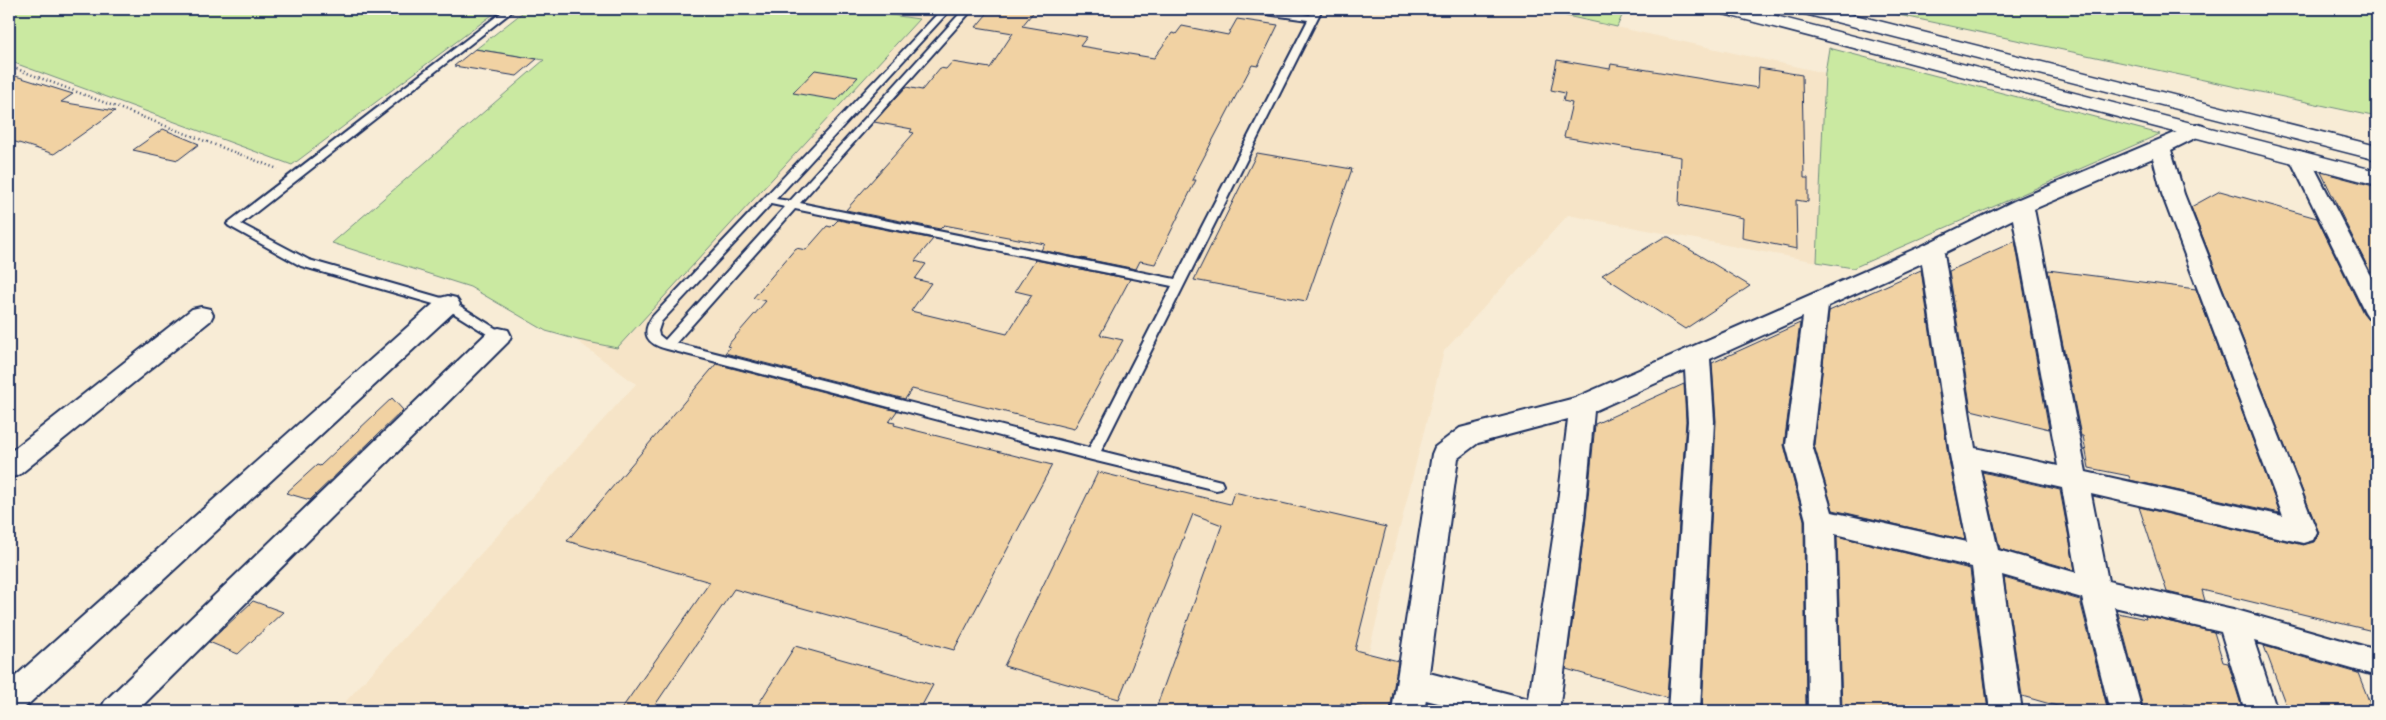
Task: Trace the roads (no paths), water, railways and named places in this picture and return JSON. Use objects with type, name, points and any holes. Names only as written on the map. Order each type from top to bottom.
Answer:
[{"type":"main road","points":[[1727,9],[2377,178]]},
{"type":"main road","points":[[1808,9],[2377,153]]},
{"type":"street","points":[[1524,711],[1411,697],[1445,454],[1469,434],[1582,406],[1932,250],[2022,206],[2196,130]]},
{"type":"street","points":[[1963,455],[2303,532],[2172,194],[2160,147]]},
{"type":"street","points":[[2299,157],[2377,312]]},
{"type":"street","points":[[2022,206],[2094,590],[2126,711]]},
{"type":"street","points":[[1932,250],[1963,455],[1985,558],[2006,711]]},
{"type":"street","points":[[1817,301],[1799,445],[1820,520],[1824,711]]},
{"type":"street","points":[[9,702],[448,304]]},
{"type":"street","points":[[9,468],[201,316]]},
{"type":"street","points":[[116,711],[499,336]]},
{"type":"street","points":[[1684,711],[1701,421],[1697,355]]},
{"type":"street","points":[[1543,711],[1570,518],[1582,406]]},
{"type":"street","points":[[1820,520],[1985,558],[2094,590],[2233,622],[2377,663]]},
{"type":"street","points":[[2233,622],[2261,711]]},
{"type":"lane","points":[[499,336],[448,304],[305,263],[233,224],[512,9]]},
{"type":"lane","points":[[947,9],[653,324],[651,330],[655,339],[667,345],[1092,455],[1216,484]]},
{"type":"lane","points":[[667,345],[969,9]]},
{"type":"lane","points":[[1092,455],[1316,13],[1252,9]]},
{"type":"lane","points":[[767,200],[792,207],[1179,284]]}]
